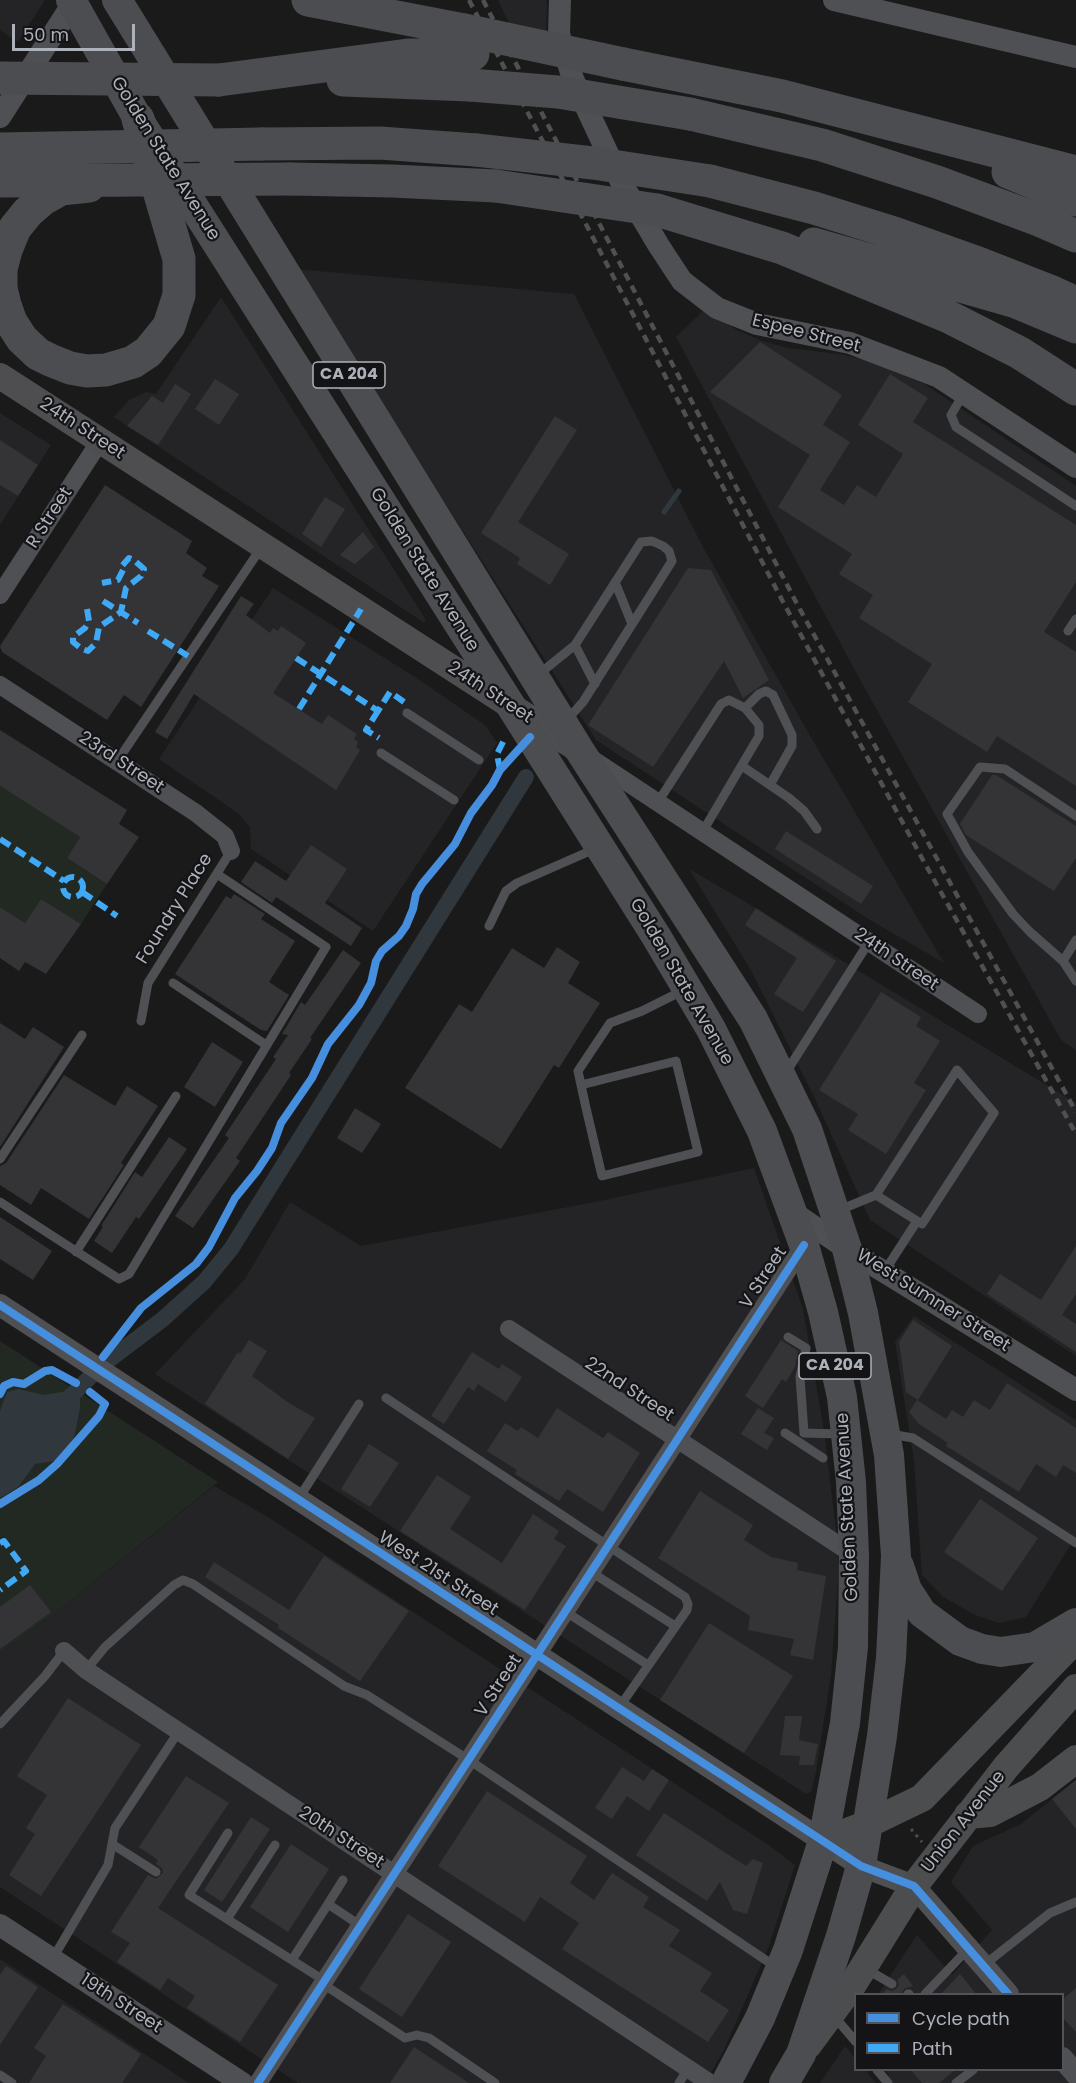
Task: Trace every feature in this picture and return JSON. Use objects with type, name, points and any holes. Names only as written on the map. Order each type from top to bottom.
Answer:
[{"type":"highway","name":"Golden State Avenue","points":[[117,0],[580,751],[753,1019],[807,1129],[836,1212],[863,1313],[890,1466],[896,1556],[891,1659],[861,1866],[841,1936],[801,2054],[784,2083]]},
{"type":"highway","points":[[308,0],[469,57],[558,92],[690,114],[832,148],[938,182],[1076,236]]},
{"type":"highway","name":"Golden State Avenue","points":[[73,1],[138,119],[511,706],[687,988],[711,1029],[762,1131],[804,1245],[823,1312],[842,1397],[854,1555],[853,1647],[845,1724],[823,1842],[804,1906],[780,1970],[760,2018],[726,2083]]},
{"type":"highway","points":[[0,78],[219,80],[408,55],[623,63],[782,96],[1076,172]]},
{"type":"highway","points":[[132,180],[62,189],[44,199],[28,212],[15,228],[6,250],[2,269],[2,288],[4,305],[11,322],[22,339],[38,354],[70,368],[87,371],[106,370],[133,362],[160,339],[175,313],[179,295],[179,259],[138,119]]},
{"type":"highway","points":[[892,125],[1076,200]]},
{"type":"highway","points":[[0,149],[380,143],[477,150],[593,163],[710,181],[814,208],[981,264],[1076,303]]},
{"type":"highway","points":[[0,181],[392,181],[496,186],[657,210],[856,254],[1016,302],[1076,327]]},
{"type":"highway","points":[[732,227],[949,317],[1020,353],[1076,389]]},
{"type":"highway","points":[[896,1556],[913,1602],[922,1613],[960,1641],[982,1649],[1001,1652],[1019,1651],[1035,1647],[1076,1623]]},
{"type":"main road","name":"24th Street","points":[[0,376],[580,751]]},
{"type":"main road","points":[[823,1842],[868,1824],[922,1798],[1076,1639]]},
{"type":"main road","name":"Union Avenue","points":[[801,2054],[864,1967],[915,1886],[968,1815],[1006,1767],[1076,1688]]},
{"type":"main road","points":[[968,1815],[990,1813],[1040,1787],[1076,1759]]},
{"type":"street","name":"Espee Street","points":[[560,0],[559,34],[573,79],[622,184],[658,246],[682,281],[717,308],[757,324],[861,346],[939,377],[1076,467]]},
{"type":"street","points":[[834,0],[1076,57]]},
{"type":"street","points":[[0,117],[73,1]]},
{"type":"street","name":"R Street","points":[[0,595],[100,441]]},
{"type":"street","name":"23rd Street","points":[[0,685],[196,813],[225,836],[231,851]]},
{"type":"street","name":"24th Street","points":[[580,751],[978,1014]]},
{"type":"street","name":"West Sumner Street","points":[[791,1211],[847,1249],[1076,1390]]},
{"type":"street","name":"V Street","points":[[258,2083],[804,1245]]},
{"type":"street","name":"West 21st Street","points":[[0,1305],[823,1842],[861,1866],[915,1886]]},
{"type":"street","name":"22nd Street","points":[[509,1329],[854,1555]]},
{"type":"street","name":"20th Street","points":[[64,1651],[86,1670],[395,1874],[684,2076],[710,2083]]},
{"type":"street","points":[[915,1886],[1006,1993]]},
{"type":"street","name":"19th Street","points":[[0,1925],[242,2083]]},
{"type":"street","points":[[1064,2060],[1076,2074]]},
{"type":"lane","points":[[964,393],[951,414],[956,427],[1076,506]]},
{"type":"lane","points":[[535,677],[575,645],[641,542],[652,542],[669,551],[672,561],[595,684],[583,702],[564,723]]},
{"type":"lane","points":[[118,760],[262,546]]},
{"type":"lane","points":[[615,582],[632,624]]},
{"type":"lane","points":[[1068,631],[1076,619]]},
{"type":"lane","points":[[575,645],[595,684]]},
{"type":"lane","points":[[745,708],[759,694],[766,691],[772,695],[792,735],[792,746],[770,785]]},
{"type":"lane","points":[[658,802],[721,704],[729,700],[745,708],[759,725],[759,736],[703,831]]},
{"type":"lane","points":[[407,713],[479,760]]},
{"type":"lane","points":[[381,753],[454,800]]},
{"type":"lane","points":[[742,766],[789,798],[817,829]]},
{"type":"lane","points":[[1076,816],[1005,769],[980,766],[947,814],[968,852],[1013,914],[1063,960],[1076,981]]},
{"type":"lane","points":[[489,926],[506,891],[517,883],[599,847]]},
{"type":"lane","name":"Foundry Place","points":[[141,1021],[148,983],[231,851]]},
{"type":"lane","points":[[0,1202],[119,1279],[129,1274],[326,947],[217,874]]},
{"type":"lane","points":[[1063,960],[1076,940]]},
{"type":"lane","points":[[782,1078],[869,942]]},
{"type":"lane","points":[[173,983],[266,1046]]},
{"type":"lane","points":[[581,1085],[676,1061],[698,1152],[602,1176],[581,1085],[578,1071],[610,1023],[642,1011],[687,988]]},
{"type":"lane","points":[[0,1159],[82,1035]]},
{"type":"lane","points":[[836,1212],[876,1195],[957,1070],[994,1113],[922,1224],[876,1195]]},
{"type":"lane","points":[[76,1252],[176,1096]]},
{"type":"lane","points":[[884,1272],[917,1221]]},
{"type":"lane","points":[[788,1337],[806,1348],[800,1377],[804,1433],[798,1442]]},
{"type":"lane","points":[[386,1398],[685,1597],[688,1604],[687,1610],[618,1710]]},
{"type":"lane","points":[[297,1500],[359,1404]]},
{"type":"lane","points":[[785,1433],[823,1458]]},
{"type":"lane","points":[[804,1433],[846,1434]]},
{"type":"lane","points":[[885,1434],[913,1438],[1076,1543]]},
{"type":"lane","points":[[591,1572],[675,1626]]},
{"type":"lane","points":[[86,1670],[105,1647],[174,1585],[183,1581],[194,1584],[344,1686],[367,1695],[469,1760],[780,1970]]},
{"type":"lane","points":[[566,1612],[648,1665]]},
{"type":"lane","points":[[0,1724],[45,1676],[64,1651]]},
{"type":"lane","points":[[52,1959],[108,1865],[115,1828],[179,1731]]},
{"type":"lane","points":[[228,1833],[189,1895],[292,1960],[405,2038],[417,2035],[429,2038],[495,2083]]},
{"type":"lane","points":[[112,1844],[156,1872]]},
{"type":"lane","points":[[227,1919],[274,1845]]},
{"type":"lane","points":[[292,1960],[343,1880]]},
{"type":"lane","points":[[928,1993],[976,1957],[1050,1913],[1076,1902]]},
{"type":"lane","points":[[328,1904],[361,1926]]},
{"type":"lane","points":[[864,1967],[892,1984]]},
{"type":"lane","points":[[832,2013],[854,2041]]},
{"type":"lane","points":[[878,2071],[888,2083]]},
{"type":"lane","points":[[956,2083],[972,2071]]},
{"type":"lane","points":[[0,2075],[12,2083]]},
{"type":"path","points":[[910,1827],[924,1845]]},
{"type":"shaded area","points":[[0,0],[45,0],[18,42],[0,30]]},
{"type":"shaded area","points":[[498,0],[547,0],[546,34],[515,36]]},
{"type":"shaded area","points":[[296,269],[574,294],[703,547],[816,746],[944,963],[870,920],[596,740]]},
{"type":"shaded area","points":[[221,297],[426,620],[423,622],[114,417],[129,400],[146,392],[156,394]]},
{"type":"shaded area","points":[[706,308],[735,329],[762,341],[788,348],[839,354],[866,360],[923,383],[1076,486],[1076,1050],[1061,1040],[859,678],[676,337]]},
{"type":"shaded area","points":[[0,413],[51,445],[0,525]]},
{"type":"shaded area","points":[[273,588],[415,677],[485,725],[497,743],[373,931],[251,849],[250,827],[239,814],[159,759]]},
{"type":"shaded area","points":[[0,786],[80,837],[67,858],[107,884],[81,924],[41,899],[25,923],[0,907]]},
{"type":"shaded area","points":[[689,869],[1076,1103],[1076,1356],[870,1220],[817,1103],[752,972]]},
{"type":"shaded area","points":[[754,1168],[803,1309],[824,1430],[837,1538],[839,1568],[831,1675],[816,1772],[811,1792],[806,1794],[155,1374],[245,1279],[290,1202],[361,1246],[595,1202]]},
{"type":"shaded area","points":[[914,1316],[1076,1420],[1076,1536],[1026,1617],[999,1623],[975,1615],[943,1597],[922,1575],[914,1461],[895,1342]]},
{"type":"shaded area","points":[[0,1341],[218,1482],[54,1614],[0,1653]]},
{"type":"shaded area","points":[[18,1389],[44,1395],[74,1390],[80,1395],[80,1408],[74,1438],[67,1450],[54,1461],[35,1464],[18,1487],[0,1498],[0,1411],[7,1392]]},
{"type":"shaded area","points":[[214,1486],[268,1517],[770,1846],[795,1865],[769,1946],[724,2050],[705,2083],[298,2083],[0,1887],[0,1653],[54,1614]]},
{"type":"shaded area","points":[[1076,1780],[1076,2083],[885,2083],[889,2075],[886,2071],[1064,2071],[1064,1993],[879,1993],[917,1935],[952,1975],[992,1930],[951,1882],[973,1846],[1021,1824]]},
{"type":"shaded area","points":[[0,1959],[189,2083],[0,2083]]},
{"type":"shaded area","points":[[845,2046],[854,2057],[854,2071],[866,2071],[876,2083],[820,2083]]},
{"type":"building","points":[[760,342],[842,395],[823,425],[850,442],[820,490],[844,505],[857,485],[876,497],[903,454],[858,425],[890,374],[928,398],[913,422],[1076,525],[1076,582],[1044,632],[1076,652],[1076,786],[997,736],[987,752],[908,702],[932,664],[859,618],[873,595],[839,574],[852,554],[778,507],[810,455],[710,392]]},
{"type":"building","points":[[215,379],[239,394],[219,425],[195,409]]},
{"type":"building","points":[[175,384],[191,394],[158,445],[127,426],[152,396],[163,403]]},
{"type":"building","points":[[555,416],[577,430],[518,522],[569,554],[550,585],[517,564],[520,558],[481,533]]},
{"type":"building","points":[[0,440],[38,465],[18,496],[0,485]]},
{"type":"building","points":[[105,485],[192,541],[186,553],[207,568],[202,576],[219,586],[141,707],[124,695],[107,720],[2,652],[0,646]]},
{"type":"building","points":[[325,497],[345,509],[321,547],[302,534]]},
{"type":"building","points":[[363,532],[374,547],[355,564],[340,555]]},
{"type":"building","points":[[688,568],[711,570],[769,680],[743,698],[724,661],[653,767],[588,725]]},
{"type":"building","points":[[241,596],[254,604],[246,615],[270,633],[273,628],[278,631],[281,626],[306,643],[273,693],[322,724],[328,715],[357,734],[354,739],[358,742],[356,747],[360,750],[336,790],[194,694],[167,739],[155,732]]},
{"type":"building","points":[[0,730],[127,810],[119,824],[139,837],[107,884],[67,858],[80,837],[0,786]]},
{"type":"building","points":[[992,775],[996,775],[1076,826],[1076,858],[1054,891],[966,835],[960,824]]},
{"type":"building","points":[[786,831],[873,886],[861,904],[775,849]]},
{"type":"building","points":[[311,845],[347,869],[325,903],[362,928],[351,946],[276,897],[272,903],[241,882],[255,861],[286,881]]},
{"type":"building","points":[[234,894],[265,914],[261,919],[295,941],[269,982],[289,995],[267,1031],[261,1030],[175,974],[226,896],[231,899]]},
{"type":"building","points":[[41,899],[81,924],[46,974],[25,962],[19,971],[0,958],[0,907],[25,923]]},
{"type":"building","points":[[756,908],[836,961],[803,1012],[774,994],[797,958],[745,925]]},
{"type":"building","points":[[557,947],[580,962],[568,983],[600,1003],[559,1068],[554,1065],[501,1149],[405,1088],[459,1004],[472,1012],[512,948],[544,968]]},
{"type":"building","points":[[343,950],[361,963],[310,1038],[312,1039],[289,1073],[291,1075],[236,1158],[240,1161],[193,1228],[175,1216],[229,1138],[225,1135],[276,1059],[273,1057],[288,1035],[282,1034],[301,1002],[305,1005]]},
{"type":"building","points":[[881,992],[921,1017],[916,1026],[940,1041],[914,1083],[926,1090],[886,1154],[848,1130],[858,1114],[819,1090]]},
{"type":"building","points":[[0,1023],[25,1039],[33,1027],[64,1047],[0,1147]]},
{"type":"building","points":[[212,1042],[243,1062],[215,1107],[184,1087]]},
{"type":"building","points":[[64,1075],[115,1106],[127,1086],[158,1106],[121,1163],[124,1165],[89,1219],[41,1188],[31,1205],[0,1185],[0,1166],[6,1163]]},
{"type":"building","points":[[355,1108],[381,1124],[362,1153],[337,1138]]},
{"type":"building","points":[[169,1137],[187,1149],[139,1219],[136,1217],[112,1253],[94,1241],[103,1227],[101,1226],[135,1172],[142,1177]]},
{"type":"building","points":[[0,1217],[52,1251],[33,1280],[0,1259]]},
{"type":"building","points":[[1076,1246],[1076,1294],[1062,1315],[1076,1324],[1076,1352],[987,1294],[1000,1274],[1041,1300]]},
{"type":"building","points":[[913,1320],[952,1346],[918,1400],[906,1392],[899,1342]]},
{"type":"building","points":[[249,1340],[267,1351],[252,1376],[289,1403],[315,1418],[288,1459],[205,1404],[238,1352],[240,1354]]},
{"type":"building","points":[[781,1340],[798,1351],[795,1367],[786,1382],[782,1379],[763,1408],[745,1396]]},
{"type":"building","points":[[472,1352],[499,1369],[502,1364],[522,1377],[506,1402],[478,1384],[474,1391],[468,1387],[444,1424],[431,1416]]},
{"type":"building","points":[[1007,1383],[1076,1428],[1076,1473],[1063,1465],[1056,1477],[1036,1464],[1019,1492],[946,1446],[948,1443],[919,1424],[909,1412],[917,1400],[946,1419],[952,1410],[963,1417],[974,1400],[990,1410]]},
{"type":"building","points":[[557,1408],[603,1438],[608,1432],[640,1453],[603,1512],[567,1489],[559,1501],[515,1474],[517,1470],[487,1451],[505,1423],[518,1431],[521,1427],[538,1438]]},
{"type":"building","points":[[758,1408],[774,1418],[764,1433],[774,1438],[767,1450],[741,1434]]},
{"type":"building","points":[[369,1444],[399,1463],[370,1507],[341,1489]]},
{"type":"building","points":[[437,1475],[471,1497],[450,1529],[502,1563],[533,1514],[559,1531],[554,1539],[566,1546],[525,1610],[400,1531]]},
{"type":"building","points":[[700,1491],[753,1525],[744,1540],[771,1557],[798,1563],[797,1570],[826,1576],[813,1660],[790,1655],[794,1639],[748,1630],[750,1616],[658,1558]]},
{"type":"building","points":[[980,1499],[1038,1538],[1002,1591],[944,1552]]},
{"type":"building","points":[[324,1556],[409,1611],[360,1681],[205,1577],[214,1562],[289,1610]]},
{"type":"building","points":[[30,1585],[51,1612],[0,1649],[0,1607]]},
{"type":"building","points":[[709,1623],[793,1676],[744,1753],[660,1700]]},
{"type":"building","points":[[68,1698],[141,1745],[41,1896],[9,1875],[35,1834],[26,1828],[47,1795],[17,1776]]},
{"type":"building","points":[[785,1716],[802,1716],[799,1740],[818,1744],[814,1765],[799,1765],[800,1756],[780,1755]]},
{"type":"building","points":[[622,1767],[644,1781],[652,1769],[669,1780],[649,1811],[627,1796],[612,1819],[595,1808]]},
{"type":"building","points":[[186,1776],[229,1803],[158,1908],[278,1985],[240,2042],[187,2008],[195,1996],[168,1978],[160,1990],[117,1962],[130,1943],[111,1932],[148,1875],[156,1879],[163,1873],[162,1868],[156,1864],[158,1860],[139,1847]]},
{"type":"building","points":[[1076,1780],[1076,1829],[1052,1799]]},
{"type":"building","points":[[487,1791],[587,1856],[570,1883],[594,1900],[612,1873],[649,1897],[643,1907],[680,1930],[669,1946],[712,1973],[700,1991],[729,2010],[708,2042],[562,1949],[579,1923],[540,1897],[525,1922],[438,1866]]},
{"type":"building","points":[[664,1813],[746,1866],[753,1859],[763,1863],[747,1914],[733,1910],[720,1882],[707,1901],[636,1855]]},
{"type":"building","points":[[251,1817],[270,1829],[222,1902],[204,1890]]},
{"type":"building","points":[[291,1844],[329,1869],[288,1932],[250,1907]]},
{"type":"building","points":[[408,1914],[451,1942],[402,2017],[359,1989]]},
{"type":"building","points":[[6,1966],[38,1987],[0,2045],[0,1975]]},
{"type":"building","points":[[904,1974],[913,1986],[904,1989],[902,1993],[882,1993],[887,1989],[891,1991],[896,1989],[899,1985],[897,1980]]},
{"type":"building","points":[[960,1974],[975,1993],[942,1993]]},
{"type":"building","points":[[1076,1988],[1076,2032],[1064,2019],[1064,1998]]},
{"type":"building","points":[[63,2004],[141,2054],[122,2083],[29,2083],[46,2056],[34,2048]]},
{"type":"building","points":[[414,2047],[469,2083],[390,2083]]},
{"type":"building","points":[[912,2071],[954,2071],[939,2083],[922,2083]]},
{"type":"waterway","points":[[664,512],[679,491]]},
{"type":"waterway","points":[[60,1407],[101,1366],[163,1319],[204,1282],[231,1249],[526,777]]},
{"type":"railway","points":[[469,0],[782,600],[923,860],[1076,1134]]},
{"type":"railway","points":[[483,0],[796,602],[1076,1112]]},
{"type":"marked path","points":[[87,609],[89,621],[85,628],[73,637],[73,642],[88,651],[96,643],[99,627],[121,612],[126,588],[141,576],[144,569],[129,558],[121,567],[123,570],[118,580],[102,583]]},
{"type":"marked path","points":[[103,601],[138,623]]},
{"type":"marked path","points":[[299,709],[361,609]]},
{"type":"marked path","points":[[148,631],[188,656]]},
{"type":"marked path","points":[[296,658],[378,711],[390,692],[404,702]]},
{"type":"marked path","points":[[378,711],[366,730],[379,738]]},
{"type":"marked path","points":[[500,770],[497,754],[505,738]]},
{"type":"marked path","points":[[0,839],[64,881]]},
{"type":"marked path","points":[[69,877],[77,877],[83,883],[83,887],[83,891],[77,897],[69,897],[63,891],[63,883],[69,877]]},
{"type":"marked path","points":[[82,892],[117,916]]},
{"type":"marked path","points":[[0,1543],[4,1541],[26,1571],[0,1590]]},
{"type":"cycle path","points":[[103,1357],[141,1308],[196,1264],[209,1247],[235,1198],[272,1148],[281,1123],[312,1078],[328,1044],[359,1005],[371,983],[376,961],[382,951],[399,936],[406,926],[416,894],[422,884],[455,844],[471,813],[500,770],[530,737]]},
{"type":"cycle path","points":[[258,2083],[804,1245]]},
{"type":"cycle path","points":[[0,1305],[861,1866],[914,1886],[1007,1993]]},
{"type":"cycle path","points":[[0,1394],[4,1386],[13,1382],[24,1384],[45,1371],[52,1370],[76,1383]]},
{"type":"cycle path","points":[[0,1504],[39,1480],[57,1464],[99,1416],[105,1404],[90,1392]]}]
